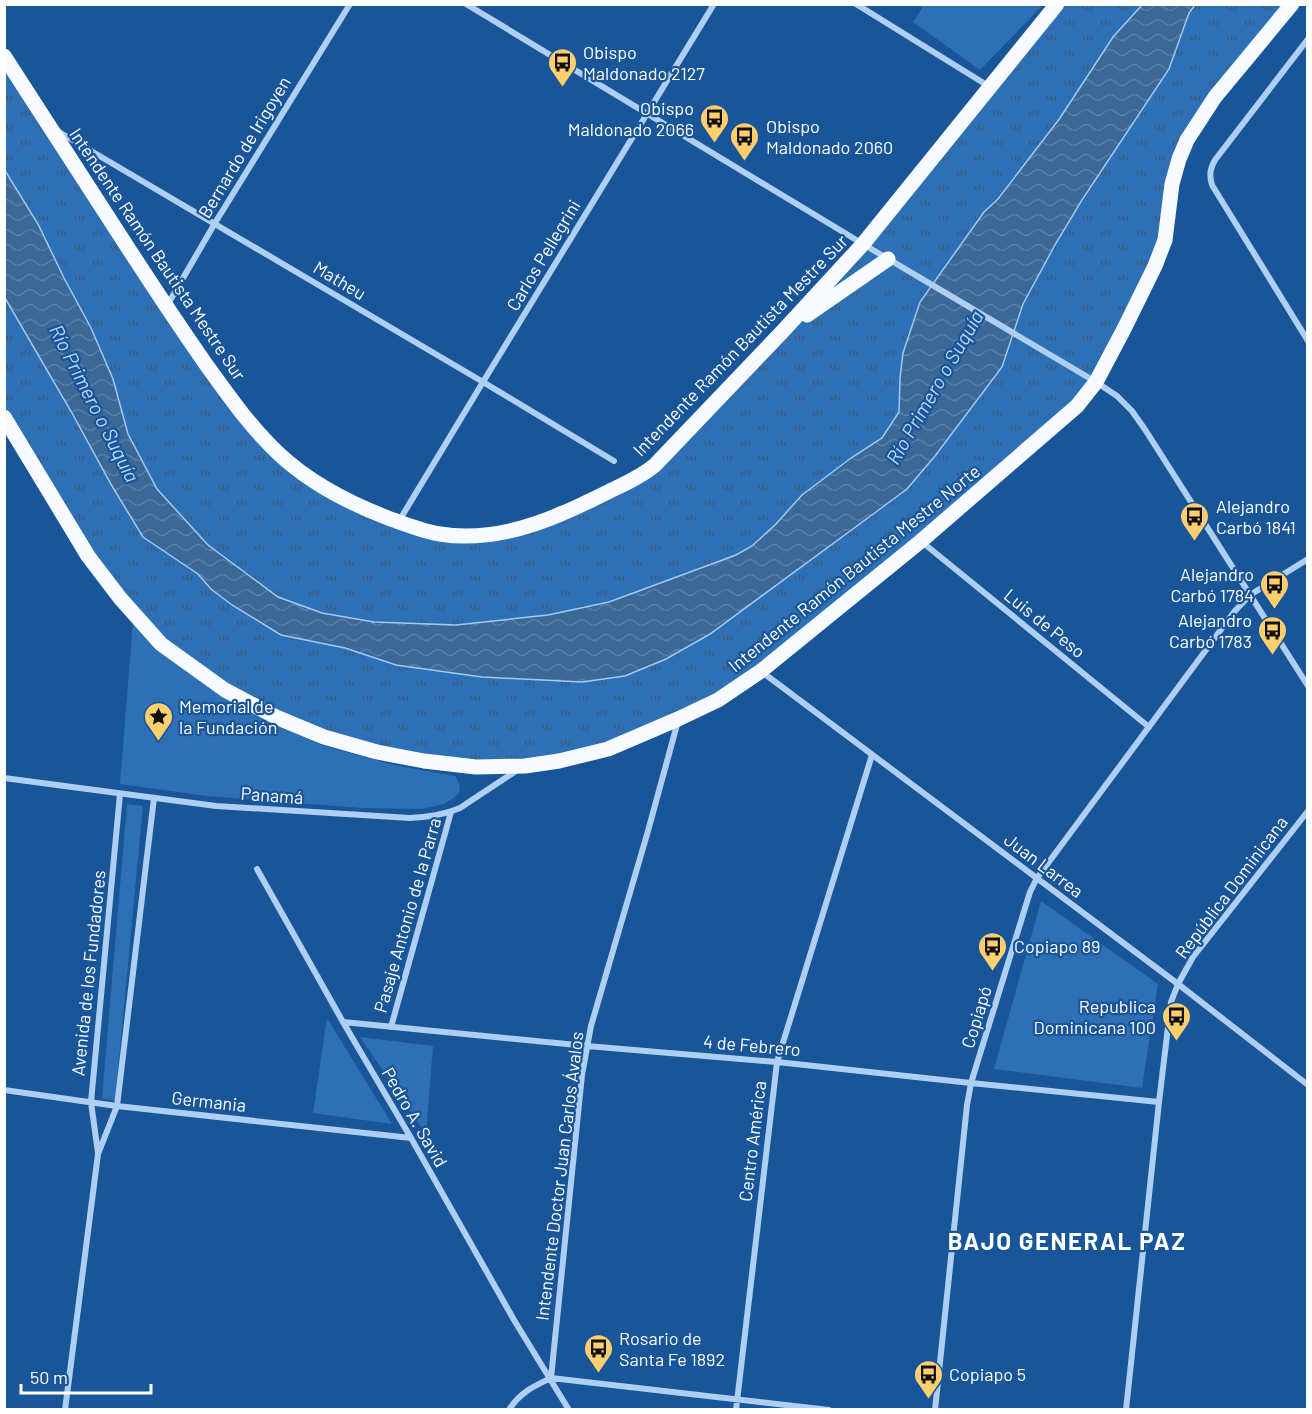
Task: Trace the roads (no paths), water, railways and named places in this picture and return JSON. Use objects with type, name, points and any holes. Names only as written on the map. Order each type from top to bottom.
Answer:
[{"type":"main road","name":"Intendente Ramón Bautista Mestre Norte","points":[[4,417],[88,556],[120,598],[161,644],[225,690],[276,717],[324,737],[377,752],[424,761],[476,767],[525,766],[559,761],[608,749],[718,700],[761,671],[921,541],[1077,406],[1096,382],[1161,252],[1165,240],[1172,184],[1187,140],[1215,97],[1292,4]]},
{"type":"main road","name":"Intendente Ramón Bautista Mestre Sur","points":[[4,56],[166,307],[226,393],[279,454],[323,486],[368,510],[420,530],[466,536],[498,534],[528,526],[558,515],[649,471],[863,244],[1056,5]]},
{"type":"main road","points":[[782,332],[888,259]]},
{"type":"street","name":"Bernardo de Irigoyen","points":[[166,307],[350,4]]},
{"type":"street","points":[[466,4],[888,259],[1069,365],[1116,396],[1132,411],[1308,686]]},
{"type":"street","name":"Carlos Pellegrini","points":[[399,522],[714,4]]},
{"type":"street","points":[[856,4],[990,87]]},
{"type":"street","points":[[1308,39],[1223,148],[1210,168],[1209,177],[1308,341]]},
{"type":"street","name":"Matheu","points":[[50,126],[614,460]]},
{"type":"street","name":"Luis de Peso","points":[[921,541],[1149,727]]},
{"type":"street","name":"Copiapó","points":[[934,1410],[971,1083],[1030,892],[1037,878],[1234,612],[1250,595],[1308,559]]},
{"type":"street","name":"Juan Larrea","points":[[761,671],[1178,984],[1308,1085]]},
{"type":"street","name":"Intendente Doctor Juan Carlos Ávalos","points":[[551,1378],[582,1075],[587,1046],[678,719]]},
{"type":"street","name":"Centro América","points":[[736,1410],[777,1062],[872,755]]},
{"type":"street","name":"Panamá","points":[[4,778],[216,806],[410,818],[430,817],[467,805],[525,766]]},
{"type":"street","name":"Avenida de los Fundadores","points":[[98,1154],[91,1102],[120,794]]},
{"type":"street","name":"Avenida de los Fundadores","points":[[65,1410],[98,1154],[117,1106],[154,798]]},
{"type":"street","name":"República Dominicana","points":[[1126,1410],[1171,1002],[1193,957],[1308,811]]},
{"type":"street","name":"Pasaje Antonio de la Parra","points":[[391,1027],[451,812]]},
{"type":"street","name":"Pedro A. Savid","points":[[257,869],[514,1320],[570,1410]]},
{"type":"street","name":"4 de Febrero","points":[[343,1022],[777,1062],[1159,1102]]},
{"type":"street","name":"Germania","points":[[4,1090],[117,1106],[411,1138]]},
{"type":"street","points":[[509,1410],[513,1402],[528,1388],[551,1378],[829,1410]]},
{"type":"water","name":"Río Primero o Suquía","points":[[1142,5],[1195,5],[1189,13],[1169,69],[1082,200],[1023,304],[1002,367],[935,456],[907,489],[710,634],[666,659],[625,676],[582,682],[482,677],[396,665],[345,648],[281,635],[232,605],[211,589],[198,574],[143,537],[5,298],[4,169],[38,224],[91,328],[113,379],[128,434],[157,489],[208,545],[278,597],[322,613],[374,622],[456,625],[548,615],[609,602],[736,555],[752,546],[802,495],[882,438],[899,412],[903,353],[920,302],[984,212],[998,199],[1060,118],[1113,37]]},
{"type":"place","name":"Obispo Maldonado 2127","points":[[562,88]]},
{"type":"place","name":"Obispo Maldonado 2066","points":[[715,144]]},
{"type":"place","name":"Obispo Maldonado 2060","points":[[745,162]]},
{"type":"place","name":"Alejandro Carbó 1841","points":[[1195,542]]},
{"type":"place","name":"Alejandro Carbó 1784","points":[[1275,610]]},
{"type":"place","name":"Alejandro Carbó 1783","points":[[1273,656]]},
{"type":"place","name":"Memorial de la Fundación","points":[[158,742]]},
{"type":"place","name":"Copiapo 89","points":[[993,972]]},
{"type":"place","name":"Republica Dominicana 100","points":[[1177,1042]]},
{"type":"place","name":"Rosario de Santa Fe 1892","points":[[598,1374]]},
{"type":"place","name":"Copiapo 5","points":[[928,1400]]},
{"type":"district","name":"BAJO GENERAL PAZ","points":[[1067,1240]]}]
